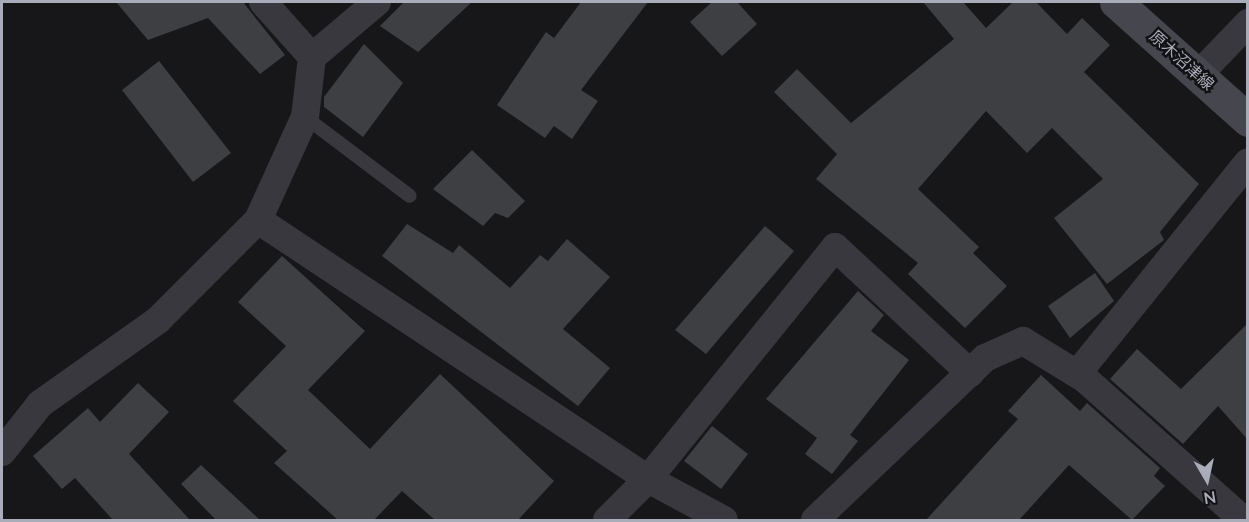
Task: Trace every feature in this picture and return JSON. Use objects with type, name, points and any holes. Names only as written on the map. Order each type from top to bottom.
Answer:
[{"type":"main road","name":"原木沼津線","points":[[1116,2],[1248,120]]},
{"type":"street","points":[[263,2],[312,57]]},
{"type":"street","points":[[2,452],[40,404],[158,320],[258,220],[305,117],[312,57],[377,2]]},
{"type":"street","points":[[1199,74],[1248,23]]},
{"type":"street","points":[[1077,374],[1248,162]]},
{"type":"street","points":[[258,220],[648,479],[724,520]]},
{"type":"street","points":[[607,520],[648,479],[835,247],[970,373]]},
{"type":"street","points":[[815,520],[985,358],[1023,341],[1077,374],[1243,520]]},
{"type":"lane","points":[[305,117],[410,196]]},
{"type":"building","points":[[116,2],[243,2],[285,55],[260,74],[208,18],[148,40]]},
{"type":"building","points":[[404,2],[472,2],[418,52],[380,26]]},
{"type":"building","points":[[581,2],[648,2],[581,90],[598,101],[572,139],[554,126],[545,138],[497,105],[546,32],[554,38]]},
{"type":"building","points":[[712,2],[737,2],[757,24],[722,56],[690,22]]},
{"type":"building","points":[[923,2],[963,2],[986,28],[1013,2],[1036,2],[1067,34],[1082,18],[1110,45],[1084,72],[1199,184],[1160,232],[1164,240],[1107,284],[1054,218],[1103,179],[1052,128],[1027,153],[986,111],[918,189],[979,247],[973,253],[1007,286],[965,328],[908,274],[918,263],[816,179],[837,154],[774,92],[797,69],[851,123],[954,39]]},
{"type":"building","points":[[364,44],[403,83],[363,137],[324,107],[324,97]]},
{"type":"building","points":[[159,61],[231,153],[193,182],[122,90]]},
{"type":"building","points":[[472,150],[525,201],[508,218],[495,213],[483,226],[433,189]]},
{"type":"building","points":[[407,224],[453,253],[459,245],[510,288],[540,255],[548,261],[567,239],[610,277],[563,329],[610,368],[578,406],[382,256]]},
{"type":"building","points":[[765,226],[794,251],[706,354],[675,330]]},
{"type":"building","points":[[282,256],[365,331],[308,390],[370,449],[440,374],[554,481],[518,520],[435,520],[402,491],[374,520],[338,520],[274,463],[287,451],[233,401],[286,346],[238,302]]},
{"type":"building","points":[[1095,273],[1114,301],[1070,338],[1048,306]]},
{"type":"building","points":[[858,291],[884,315],[871,331],[909,360],[850,435],[858,441],[832,474],[805,454],[817,438],[766,399]]},
{"type":"building","points":[[1248,323],[1248,440],[1218,406],[1183,444],[1110,379],[1137,349],[1181,389]]},
{"type":"building","points":[[1041,375],[1080,411],[1087,403],[1160,468],[1154,476],[1165,486],[1132,520],[1069,465],[1019,520],[926,520],[1018,419],[1008,411]]},
{"type":"building","points":[[138,383],[169,412],[129,454],[190,520],[113,520],[75,478],[62,489],[33,456],[88,408],[100,422]]},
{"type":"building","points":[[712,426],[748,454],[721,489],[684,461]]},
{"type":"building","points":[[201,465],[260,520],[216,520],[181,484]]}]
